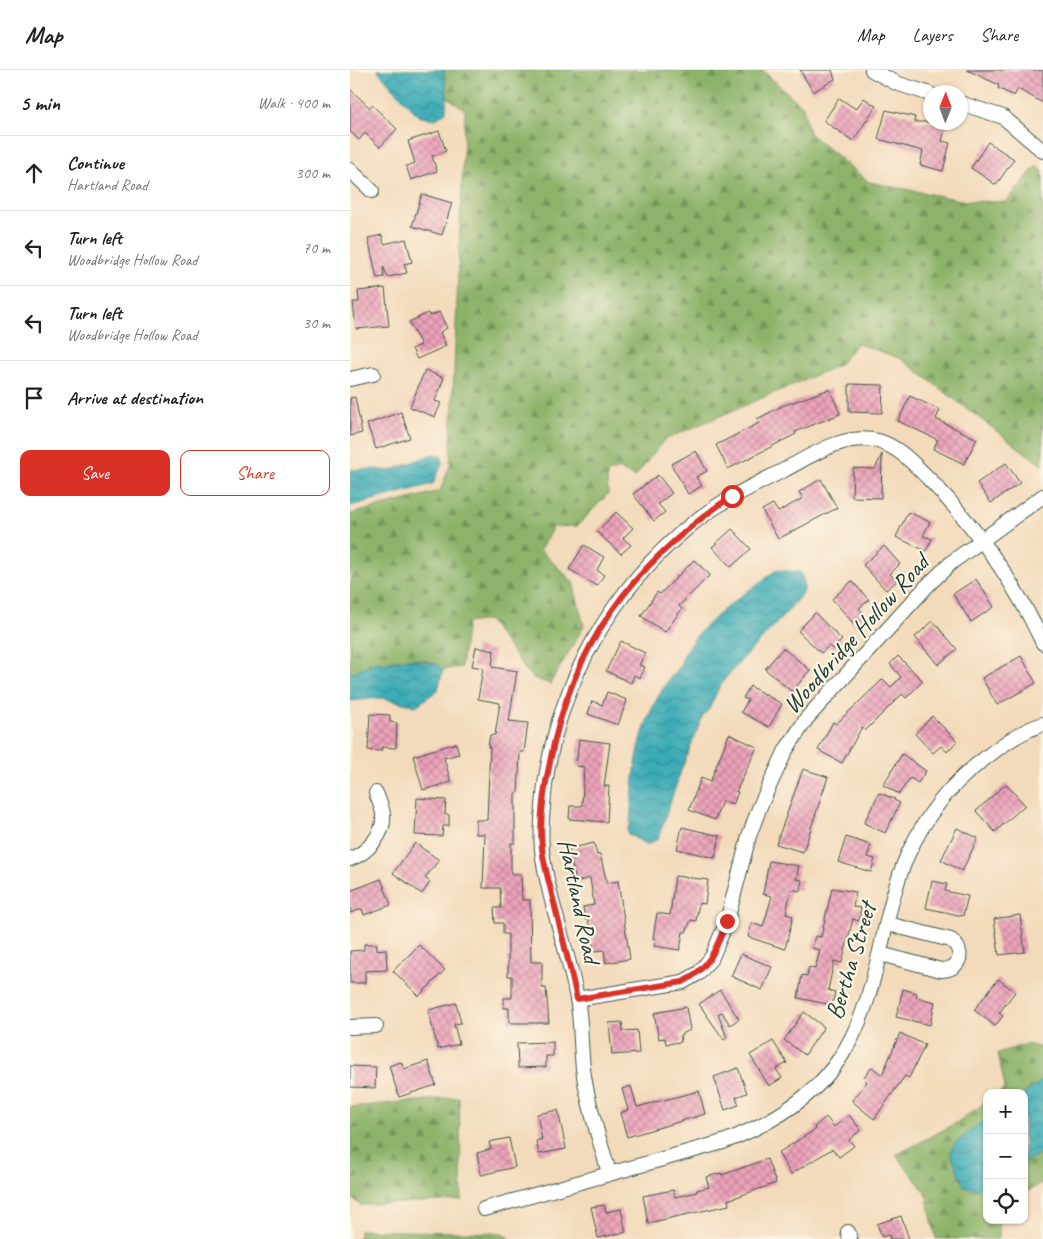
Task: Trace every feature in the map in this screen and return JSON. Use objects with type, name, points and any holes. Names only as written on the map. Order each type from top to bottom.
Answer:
[{"type":"street","points":[[872,70],[896,84],[923,92]]},
{"type":"street","points":[[968,106],[1003,117],[1043,152]]},
{"type":"street","points":[[350,170],[372,191]]},
{"type":"street","points":[[350,380],[373,374]]},
{"type":"street","name":"Hartland Road","points":[[609,1173],[589,1103],[584,1076],[577,999],[542,848],[545,785],[554,741],[570,687],[589,647],[610,612],[635,578],[661,551],[694,522],[732,496],[836,443],[857,439],[878,441],[896,449],[912,461],[954,504],[1007,574],[1043,643]]},
{"type":"street","name":"Woodbridge Hollow Road","points":[[577,999],[683,982],[699,973],[712,957],[727,921],[749,836],[760,806],[786,750],[807,718],[927,586],[952,562],[1043,496]]},
{"type":"street","name":"Bertha Street","points":[[484,1209],[723,1142],[750,1132],[777,1117],[802,1099],[840,1059],[857,1028],[867,1004],[908,855],[922,828],[942,799],[965,774],[999,747],[1030,728],[1043,724]]},
{"type":"street","points":[[350,859],[358,856],[372,845],[381,830],[383,815],[376,792]]},
{"type":"street","points":[[880,954],[941,970],[951,970],[958,964],[961,956],[959,946],[951,940],[888,924]]},
{"type":"street","points":[[350,1027],[376,1026]]},
{"type":"green space","points":[[444,70],[762,70],[803,107],[809,133],[869,182],[966,201],[1006,202],[1037,165],[1043,171],[1043,466],[901,359],[857,343],[839,365],[664,440],[635,477],[620,469],[607,473],[608,494],[577,526],[553,527],[540,550],[573,582],[584,626],[550,684],[531,677],[488,620],[467,623],[461,667],[443,670],[434,663],[411,659],[384,662],[350,673],[350,514],[440,491],[450,465],[465,110],[447,97]]},
{"type":"green space","points":[[1026,1044],[1043,1048],[1043,1080],[1028,1091],[1028,1089],[1004,1089],[998,1053]]},
{"type":"green space","points":[[459,1097],[462,1200],[361,1205],[350,1197],[350,1107]]},
{"type":"green space","points":[[983,1104],[983,1121],[955,1143],[976,1189],[983,1186],[983,1224],[999,1224],[999,1239],[936,1239],[926,1193],[896,1155],[956,1123]]},
{"type":"green space","points":[[1043,1152],[1043,1183],[1028,1191],[1028,1179],[1028,1160]]},
{"type":"green space","points":[[359,1230],[502,1233],[511,1239],[359,1239]]},
{"type":"water","points":[[377,70],[444,70],[447,97],[446,112],[436,119],[419,117]]},
{"type":"water","points":[[433,454],[441,456],[443,462],[433,484],[350,506],[350,470],[375,469],[390,471]]},
{"type":"water","points":[[776,570],[800,572],[804,582],[804,591],[721,684],[703,716],[682,768],[658,839],[647,845],[628,834],[627,828],[630,826],[636,761],[647,721],[655,702],[666,683],[680,666],[685,652],[706,625]]},
{"type":"water","points":[[412,659],[437,664],[443,670],[438,690],[416,706],[381,698],[350,701],[350,673],[373,663]]},
{"type":"water","points":[[1043,1080],[1043,1152],[1028,1160],[1028,1134],[1028,1091]]},
{"type":"water","points":[[983,1121],[983,1186],[976,1189],[964,1186],[950,1152],[955,1143]]},
{"type":"building","points":[[800,70],[832,70],[835,79],[813,92]]},
{"type":"building","points":[[967,70],[1043,70],[1043,103],[1018,89],[1014,96],[998,88],[999,85]]},
{"type":"building","points":[[350,89],[370,108],[372,105],[397,129],[380,147],[365,133],[359,140],[350,131]]},
{"type":"building","points":[[839,98],[856,109],[864,98],[876,106],[853,141],[824,121]]},
{"type":"building","points":[[886,110],[915,117],[914,122],[923,122],[923,130],[945,130],[942,141],[950,143],[943,171],[920,165],[923,151],[878,139]]},
{"type":"building","points":[[439,131],[446,151],[432,156],[437,171],[411,180],[406,166],[415,163],[408,141]]},
{"type":"building","points":[[988,142],[1014,159],[996,185],[971,168]]},
{"type":"building","points":[[422,194],[452,203],[442,235],[412,226]]},
{"type":"building","points":[[382,235],[384,244],[406,239],[412,262],[404,264],[407,273],[388,277],[383,266],[384,277],[377,278],[368,238]]},
{"type":"building","points":[[385,288],[389,326],[356,329],[353,302],[359,302],[358,291]]},
{"type":"building","points":[[439,312],[447,328],[440,332],[446,346],[417,359],[412,349],[421,345],[409,322],[428,313],[430,316]]},
{"type":"building","points":[[425,370],[444,378],[435,401],[441,403],[435,417],[410,407]]},
{"type":"building","points":[[849,384],[883,385],[882,413],[849,412]]},
{"type":"building","points":[[830,389],[840,414],[795,432],[796,434],[728,469],[716,445],[759,423],[757,419],[782,406]]},
{"type":"building","points":[[910,396],[940,410],[936,419],[977,439],[964,464],[933,449],[938,440],[898,421]]},
{"type":"building","points":[[355,397],[362,433],[350,436],[350,398]]},
{"type":"building","points":[[401,412],[410,438],[376,449],[367,424]]},
{"type":"building","points":[[696,451],[707,471],[696,477],[702,486],[688,494],[671,464]]},
{"type":"building","points":[[882,454],[881,498],[852,497],[853,468],[875,469]]},
{"type":"building","points":[[1006,463],[1020,483],[991,503],[977,483]]},
{"type":"building","points":[[658,475],[672,493],[658,504],[665,512],[654,521],[633,494]]},
{"type":"building","points":[[821,479],[837,508],[778,539],[762,510],[773,504],[778,512],[803,498],[799,492]]},
{"type":"building","points":[[616,512],[633,528],[623,538],[631,545],[621,554],[597,532]]},
{"type":"building","points":[[908,512],[930,522],[923,536],[932,539],[926,551],[896,537]]},
{"type":"building","points":[[732,529],[751,549],[731,567],[712,547]]},
{"type":"building","points":[[584,545],[604,557],[597,570],[604,575],[597,586],[569,569]]},
{"type":"building","points":[[884,546],[900,564],[890,574],[897,581],[886,590],[863,565]]},
{"type":"building","points":[[694,560],[710,575],[679,606],[682,609],[665,632],[641,616],[657,592],[660,594]]},
{"type":"building","points":[[976,579],[994,607],[971,622],[953,594]]},
{"type":"building","points":[[852,581],[869,600],[859,608],[865,616],[855,625],[832,599]]},
{"type":"building","points":[[815,613],[842,640],[833,649],[829,646],[821,653],[798,631]]},
{"type":"building","points":[[933,621],[957,649],[938,665],[915,637]]},
{"type":"building","points":[[621,641],[645,653],[639,665],[645,667],[640,678],[634,675],[631,683],[606,671]]},
{"type":"building","points":[[476,647],[494,651],[492,667],[517,671],[509,721],[528,723],[524,752],[520,752],[518,793],[515,793],[515,843],[511,843],[511,874],[521,874],[522,900],[530,900],[531,962],[542,962],[542,988],[546,988],[549,1023],[509,1023],[509,1008],[504,1008],[504,998],[512,998],[512,976],[508,976],[508,934],[503,934],[503,923],[495,923],[494,908],[501,908],[500,888],[483,888],[485,834],[476,834],[476,820],[487,820],[490,747],[488,747],[490,735],[495,735],[500,703],[478,699],[483,668],[472,666]]},
{"type":"building","points":[[783,648],[810,670],[792,692],[765,669]]},
{"type":"building","points":[[898,656],[923,681],[906,698],[902,694],[865,731],[862,727],[842,763],[818,750],[833,722],[836,724],[883,679],[891,687],[901,677],[890,664]]},
{"type":"building","points":[[1021,656],[1036,683],[997,705],[982,678]]},
{"type":"building","points":[[750,686],[782,704],[769,727],[741,712],[748,700],[743,698]]},
{"type":"building","points":[[607,692],[627,700],[618,725],[588,714],[592,701],[602,705]]},
{"type":"building","points":[[370,714],[390,715],[390,722],[397,723],[396,748],[382,747],[381,751],[368,750]]},
{"type":"building","points":[[932,716],[957,741],[947,752],[941,746],[933,753],[915,734]]},
{"type":"building","points":[[729,734],[757,747],[736,792],[738,792],[733,805],[722,801],[715,820],[689,810],[701,778],[710,782]]},
{"type":"building","points":[[579,739],[610,743],[604,786],[609,786],[607,822],[569,819],[570,806],[582,806],[584,767],[576,766]]},
{"type":"building","points":[[456,743],[459,754],[444,758],[451,782],[423,790],[413,756]]},
{"type":"building","points":[[902,754],[926,771],[918,783],[910,778],[899,794],[883,785]]},
{"type":"building","points":[[803,769],[828,777],[803,852],[776,844]]},
{"type":"building","points":[[1006,784],[1025,805],[995,832],[976,811]]},
{"type":"building","points":[[879,793],[900,803],[885,833],[864,823]]},
{"type":"building","points":[[417,798],[446,800],[445,814],[449,815],[449,826],[443,826],[442,836],[415,835]]},
{"type":"building","points":[[682,827],[720,836],[715,858],[677,849]]},
{"type":"building","points":[[957,828],[978,838],[962,871],[941,860]]},
{"type":"building","points":[[846,837],[871,845],[867,857],[875,859],[871,872],[838,862]]},
{"type":"building","points":[[415,843],[439,860],[425,878],[430,882],[422,894],[393,873]]},
{"type":"building","points":[[594,843],[597,855],[600,854],[607,883],[618,881],[630,959],[606,963],[604,950],[594,951],[588,919],[585,920],[583,907],[594,905],[590,878],[576,882],[568,849]]},
{"type":"building","points":[[769,861],[799,866],[796,879],[802,880],[800,891],[791,889],[786,914],[793,916],[785,949],[748,937],[752,923],[763,927],[772,896],[763,894]]},
{"type":"building","points":[[675,876],[708,880],[705,904],[699,903],[696,921],[691,920],[686,932],[683,932],[680,950],[654,946],[656,939],[653,938],[657,913],[670,915]]},
{"type":"building","points":[[381,879],[391,905],[364,915],[362,909],[350,913],[350,891]]},
{"type":"building","points":[[932,881],[947,884],[945,891],[968,896],[963,916],[926,908]]},
{"type":"building","points":[[832,888],[856,892],[853,907],[861,908],[859,921],[853,919],[842,963],[834,961],[828,990],[835,992],[832,1005],[798,998],[802,975],[807,976],[809,967],[815,969],[820,950],[812,948],[815,936],[821,937]]},
{"type":"building","points":[[1020,915],[1025,952],[999,955],[994,919]]},
{"type":"building","points":[[364,944],[377,944],[377,950],[386,949],[387,970],[365,971],[365,983],[350,983],[350,951],[364,950]]},
{"type":"building","points":[[419,945],[445,970],[419,996],[393,971]]},
{"type":"building","points":[[741,954],[772,967],[762,990],[731,976]]},
{"type":"building","points":[[998,979],[1015,992],[999,1013],[1003,1016],[995,1026],[974,1010]]},
{"type":"building","points":[[903,989],[917,993],[916,997],[935,1002],[930,1025],[896,1017]]},
{"type":"building","points":[[720,990],[739,1019],[730,1025],[722,1012],[718,1014],[727,1038],[724,1040],[699,1004]]},
{"type":"building","points":[[456,1003],[461,1023],[454,1024],[459,1044],[438,1049],[428,1010]]},
{"type":"building","points":[[686,1007],[690,1030],[680,1035],[681,1042],[666,1044],[665,1038],[659,1039],[654,1013]]},
{"type":"building","points":[[804,1012],[824,1027],[805,1055],[784,1040]]},
{"type":"building","points":[[622,1022],[623,1031],[637,1030],[639,1053],[612,1055],[609,1023]]},
{"type":"building","points":[[900,1033],[925,1045],[909,1078],[905,1076],[874,1119],[852,1101],[867,1082],[863,1078],[872,1067],[882,1075]]},
{"type":"building","points":[[773,1041],[787,1063],[776,1069],[782,1078],[769,1086],[750,1055]]},
{"type":"building","points":[[553,1042],[553,1056],[546,1056],[546,1067],[518,1068],[517,1043]]},
{"type":"building","points":[[428,1061],[436,1085],[399,1097],[389,1066],[401,1062],[404,1069]]},
{"type":"building","points":[[350,1066],[376,1067],[375,1088],[350,1087]]},
{"type":"building","points":[[738,1068],[747,1093],[736,1097],[739,1105],[725,1110],[714,1077]]},
{"type":"building","points":[[631,1086],[637,1107],[699,1091],[705,1114],[627,1137],[620,1113],[628,1110],[622,1089]]},
{"type":"building","points":[[558,1110],[566,1149],[539,1154],[536,1141],[542,1139],[537,1114]]},
{"type":"building","points":[[849,1115],[861,1130],[849,1140],[854,1146],[839,1157],[832,1149],[791,1174],[778,1153],[816,1129],[814,1127],[826,1117],[834,1127]]},
{"type":"building","points":[[509,1138],[515,1167],[481,1175],[477,1153],[491,1149],[489,1142]]},
{"type":"building","points":[[767,1159],[776,1183],[728,1200],[729,1205],[648,1223],[643,1196],[673,1190],[675,1197],[697,1192],[697,1190],[709,1187],[706,1177],[721,1173],[722,1175]]},
{"type":"building","points":[[604,1205],[606,1212],[621,1209],[626,1232],[598,1238],[591,1207]]},
{"type":"building","points":[[901,1216],[909,1239],[890,1239],[889,1235],[882,1237],[877,1224]]},
{"type":"route","points":[[727,921],[712,957],[699,973],[683,982],[577,999],[545,868],[542,830],[545,785],[554,741],[570,687],[589,647],[610,612],[635,578],[661,551],[694,522],[732,496]]}]
